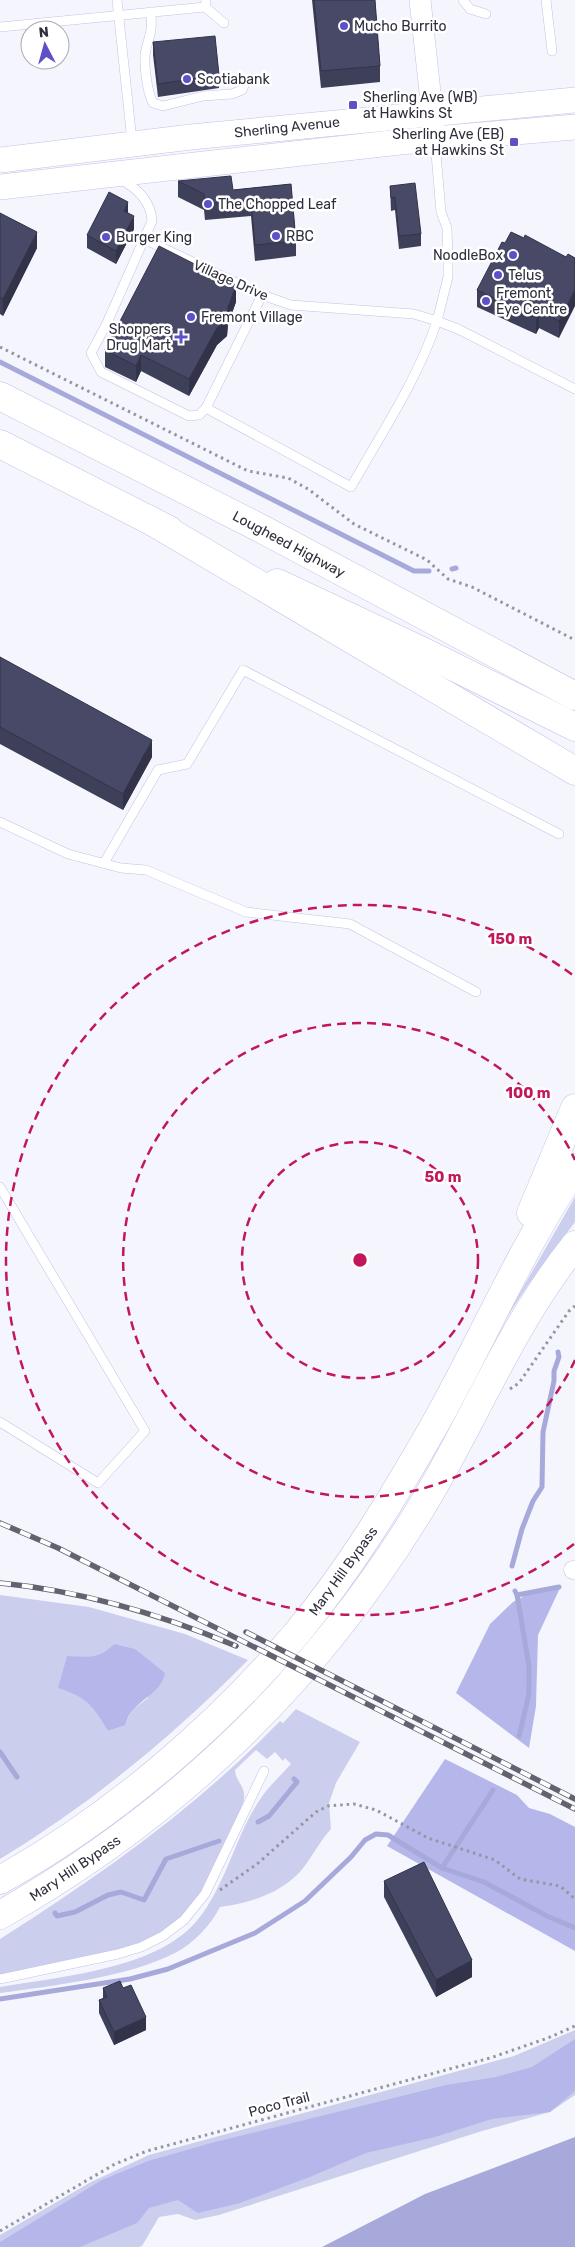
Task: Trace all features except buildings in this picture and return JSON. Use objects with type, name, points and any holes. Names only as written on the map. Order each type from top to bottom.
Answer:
[{"type":"main road","name":"Sherling Avenue","points":[[0,160],[432,112],[575,100]]},
{"type":"main road","name":"Sherling Avenue","points":[[0,187],[194,164],[434,139],[575,127]]},
{"type":"main road","name":"Lougheed Highway","points":[[0,396],[260,528],[575,696]]},
{"type":"main road","points":[[0,444],[229,560],[424,652],[575,727]]},
{"type":"main road","points":[[148,519],[575,770]]},
{"type":"main road","points":[[396,602],[575,685]]},
{"type":"main road","points":[[480,1337],[575,1108]]},
{"type":"main road","name":"Mary Hill Bypass","points":[[0,1880],[79,1831],[142,1784],[199,1734],[252,1682],[297,1633],[375,1527],[435,1424],[532,1238],[575,1168]]},
{"type":"main road","name":"Mary Hill Bypass","points":[[0,1915],[96,1856],[159,1809],[220,1756],[280,1697],[323,1648],[396,1549],[428,1496],[529,1312],[575,1245]]},
{"type":"main road","points":[[499,1364],[575,1273]]},
{"type":"street","points":[[420,0],[434,139]]},
{"type":"lane","points":[[117,0],[132,144]]},
{"type":"lane","points":[[463,0],[470,9],[486,14]]},
{"type":"lane","points":[[546,0],[552,51]]},
{"type":"lane","points":[[0,27],[150,12],[205,3],[224,23]]},
{"type":"lane","points":[[150,12],[152,32],[145,60],[149,96],[152,103],[163,106],[204,96],[232,94],[242,90],[246,81]]},
{"type":"lane","points":[[206,408],[352,488],[427,348],[437,321],[448,277],[447,228],[441,212],[434,139]]},
{"type":"lane","points":[[111,174],[133,186],[146,201],[152,221],[107,323],[91,353],[100,372],[189,416],[199,415],[206,408],[262,295]]},
{"type":"lane","name":"Village Drive","points":[[144,239],[262,295],[291,305],[414,314],[458,328],[575,389]]},
{"type":"lane","points":[[104,863],[158,770],[186,764],[243,670],[559,834]]},
{"type":"lane","points":[[0,822],[68,854],[104,863],[146,870],[246,912],[350,924],[476,992]]},
{"type":"lane","points":[[0,1187],[145,1431],[98,1483],[0,1422]]},
{"type":"lane","points":[[0,1980],[118,1954],[141,1947],[163,1936],[184,1920],[205,1894],[264,1771]]},
{"type":"path","points":[[0,346],[248,471],[288,478],[308,489],[354,524],[427,560],[448,579],[472,587],[575,640]]},
{"type":"path","points":[[511,1388],[519,1383],[575,1306]]},
{"type":"path","points":[[205,1894],[218,1892],[235,1881],[305,1820],[328,1806],[354,1804],[366,1806],[428,1838],[495,1860],[520,1879],[560,1886],[575,1899]]},
{"type":"path","name":"Poco Trail","points":[[0,2231],[115,2164],[147,2151],[490,2058],[548,2038],[575,2026]]},
{"type":"shaded area","points":[[575,1197],[575,1222],[528,1285],[498,1331]]},
{"type":"shaded area","points":[[560,1588],[538,1635],[536,1706],[529,1748],[456,1693],[490,1624],[513,1602],[537,1589]]},
{"type":"shaded area","points":[[0,1595],[89,1607],[185,1634],[248,1660],[190,1716],[99,1792],[34,1838],[0,1859]],"holes":[[[114,1644],[148,1698],[132,1710],[125,1724],[108,1731],[92,1707],[80,1695],[67,1657],[98,1655]]]},
{"type":"shaded area","points":[[114,1644],[135,1649],[165,1673],[160,1685],[132,1711],[125,1725],[108,1731],[83,1699],[58,1688],[67,1656],[98,1655]]},
{"type":"shaded area","points":[[296,1709],[360,1742],[336,1783],[329,1803],[331,1829],[296,1876],[277,1890],[254,1900],[220,1907],[207,1927],[195,1939],[175,1953],[156,1961],[90,1979],[0,1993],[0,1987],[95,1971],[143,1957],[164,1947],[188,1930],[203,1913],[215,1894],[254,1808],[268,1789],[291,1764],[285,1758],[283,1761],[275,1752],[267,1759],[256,1750],[235,1770],[244,1793],[243,1804],[198,1900],[177,1925],[129,1948],[0,1975],[0,1939],[111,1865],[182,1811],[280,1721],[283,1723]]},
{"type":"shaded area","points":[[445,1759],[517,1795],[529,1808],[550,1814],[575,1827],[575,1951],[387,1846]]},
{"type":"shaded area","points":[[575,2030],[575,2095],[550,2112],[482,2131],[219,2215],[195,2220],[178,2214],[159,2217],[142,2246],[139,2247],[0,2247],[0,2235],[91,2182],[149,2155],[514,2056]]},
{"type":"shaded area","points":[[575,2039],[575,2091],[550,2112],[492,2119],[435,2137],[366,2153],[310,2177],[240,2203],[198,2213],[178,2200],[149,2208],[137,2223],[80,2247],[0,2247],[0,2242],[102,2180],[148,2161],[211,2143],[446,2085],[496,2077],[532,2067]]},
{"type":"shaded area","points":[[575,2137],[575,2247],[322,2247],[425,2194]]},
{"type":"waterway","points":[[0,362],[414,571],[429,571]]},
{"type":"waterway","points":[[452,569],[456,568]]},
{"type":"waterway","points":[[512,1566],[522,1529],[533,1501],[542,1487],[543,1432],[554,1381],[554,1371],[559,1357],[558,1352]]},
{"type":"waterway","points":[[517,1595],[559,1587]]},
{"type":"waterway","points":[[515,1591],[529,1666],[529,1694],[519,1736]]},
{"type":"waterway","points":[[0,1752],[17,1777]]},
{"type":"waterway","points":[[258,1822],[269,1816],[297,1782],[294,1779]]},
{"type":"waterway","points":[[442,1868],[493,1790]]},
{"type":"waterway","points":[[0,1999],[130,1979],[168,1969],[255,1933],[305,1901],[351,1857],[365,1840],[376,1834],[388,1835],[442,1868],[484,1882],[547,1916],[575,1928]]},
{"type":"waterway","points":[[55,1913],[57,1916],[75,1912],[108,1895],[121,1892],[144,1900],[166,1859],[219,1841]]},
{"type":"railway","points":[[0,1523],[58,1548],[575,1809]]},
{"type":"railway","points":[[0,1583],[61,1592],[120,1605],[179,1624],[236,1646]]},
{"type":"railway","points":[[246,1632],[575,1799]]},
{"type":"place","name":"Mucho Burrito","points":[[344,26]]},
{"type":"place","name":"Scotiabank","points":[[187,79]]},
{"type":"place","name":"Sherling Ave (WB) at Hawkins St","points":[[353,105]]},
{"type":"place","name":"Sherling Ave (EB) at Hawkins St","points":[[514,142]]},
{"type":"place","name":"The Chopped Leaf","points":[[208,204]]},
{"type":"place","name":"RBC","points":[[276,236]]},
{"type":"place","name":"Burger King","points":[[106,237]]},
{"type":"place","name":"NoodleBox","points":[[513,255]]},
{"type":"place","name":"Telus","points":[[498,275]]},
{"type":"place","name":"Fremont Eye Centre","points":[[486,301]]},
{"type":"place","name":"Fremont Village","points":[[191,317]]},
{"type":"place","name":"Shoppers Drug Mart","points":[[181,337]]}]
